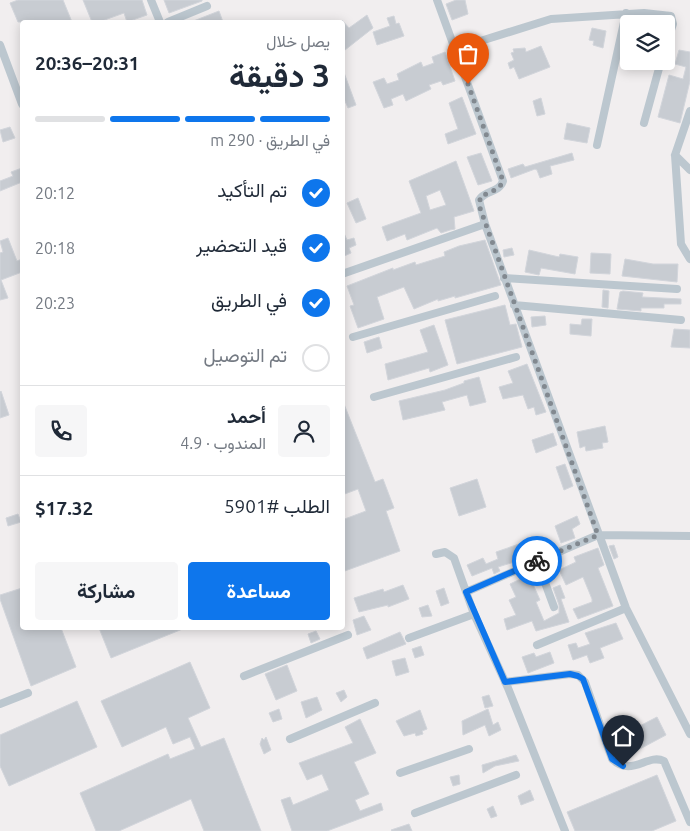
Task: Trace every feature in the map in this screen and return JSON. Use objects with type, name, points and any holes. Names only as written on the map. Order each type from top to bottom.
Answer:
[{"type":"street","points":[[151,0],[159,20]]},
{"type":"street","points":[[437,0],[503,181],[499,188],[483,195],[479,200],[484,224],[626,608],[690,734]]},
{"type":"street","points":[[173,20],[207,6]]},
{"type":"street","points":[[455,49],[551,19],[626,14],[648,15]]},
{"type":"street","points":[[597,145],[626,14]]},
{"type":"street","points":[[0,45],[20,99]]},
{"type":"street","points":[[644,123],[659,70]]},
{"type":"street","points":[[690,111],[675,155],[681,244],[690,259]]},
{"type":"street","points":[[675,155],[690,170]]},
{"type":"street","points":[[345,273],[484,224]]},
{"type":"street","points":[[504,278],[677,289]]},
{"type":"street","points":[[353,337],[495,296]]},
{"type":"street","points":[[514,305],[680,320]]},
{"type":"street","points":[[374,397],[516,356]]},
{"type":"street","points":[[466,592],[598,535],[690,536]]},
{"type":"street","points":[[436,554],[445,552],[454,558],[474,614],[505,682],[566,831]]},
{"type":"street","points":[[537,561],[554,606]]},
{"type":"street","points":[[537,645],[626,608]]},
{"type":"street","points":[[408,638],[474,614]]},
{"type":"street","points":[[244,676],[348,635]]},
{"type":"street","points":[[505,682],[570,674],[578,676],[585,682],[612,759],[623,766],[631,766],[653,760],[664,761],[690,822]]},
{"type":"street","points":[[0,704],[28,693]]},
{"type":"street","points":[[290,739],[375,703]]},
{"type":"street","points":[[400,773],[470,749]]},
{"type":"street","points":[[415,813],[516,776]]},
{"type":"building","points":[[18,0],[63,0],[71,20],[20,20],[18,22],[10,3]]},
{"type":"building","points":[[83,0],[142,0],[147,15],[133,20],[126,20],[124,13],[105,20],[91,20]]},
{"type":"building","points":[[164,0],[202,0],[202,1],[169,13]]},
{"type":"building","points":[[456,0],[465,0],[468,14],[452,20],[446,4]]},
{"type":"building","points":[[219,11],[222,20],[196,20]]},
{"type":"building","points":[[367,15],[373,28],[345,50],[345,23],[349,28]]},
{"type":"building","points":[[394,16],[396,24],[399,23],[404,36],[377,45],[373,32],[390,26],[387,18]]},
{"type":"building","points":[[592,28],[606,31],[603,48],[593,45],[594,41],[589,40]]},
{"type":"building","points":[[541,46],[550,67],[519,79],[514,67],[510,69],[508,63],[514,60],[511,53],[514,52],[513,49],[525,48],[526,52]]},
{"type":"building","points":[[679,50],[690,52],[690,81],[680,123],[658,117],[669,75],[683,79],[686,67],[675,64]]},
{"type":"building","points":[[445,52],[455,81],[443,85],[441,81],[429,85],[431,89],[406,101],[403,94],[391,99],[393,105],[384,108],[373,82],[384,78],[387,84],[399,80],[397,74],[421,62],[423,67],[434,63],[432,57]]},
{"type":"building","points":[[345,75],[356,105],[348,108],[345,101]]},
{"type":"building","points":[[462,97],[476,134],[448,144],[445,134],[458,129],[449,103]]},
{"type":"building","points":[[541,98],[545,114],[537,116],[533,101]]},
{"type":"building","points":[[567,123],[590,128],[587,143],[564,139]]},
{"type":"building","points":[[10,127],[15,138],[3,142],[0,130]]},
{"type":"building","points":[[481,153],[492,181],[478,185],[467,157]]},
{"type":"building","points":[[572,153],[574,160],[550,166],[552,174],[540,178],[535,169],[511,178],[508,169],[523,164],[525,167]]},
{"type":"building","points":[[456,161],[474,211],[454,217],[455,229],[441,233],[437,228],[407,240],[405,234],[387,241],[382,227],[421,213],[409,181]],"holes":[[[440,190],[446,205],[430,210],[426,196]]]},
{"type":"building","points":[[20,169],[20,183],[0,191],[0,181],[13,176],[11,172]]},
{"type":"building","points":[[358,198],[366,219],[356,223],[347,203]]},
{"type":"building","points":[[345,236],[347,240],[354,238],[356,245],[349,248],[351,253],[345,256]]},
{"type":"building","points":[[8,238],[17,261],[20,260],[20,273],[1,280],[8,298],[0,300],[0,253],[3,252],[0,241]]},
{"type":"building","points":[[485,240],[501,285],[455,298],[455,296],[438,301],[438,299],[414,309],[404,287],[377,297],[384,319],[358,328],[350,306],[354,305],[347,286],[393,268],[393,270],[415,262],[416,265],[445,256],[444,252],[459,246]]},
{"type":"building","points":[[512,248],[514,255],[504,257],[503,250]]},
{"type":"building","points":[[529,250],[559,257],[560,254],[578,257],[575,274],[541,268],[539,275],[525,272]]},
{"type":"building","points":[[591,253],[611,254],[610,274],[590,273]]},
{"type":"building","points":[[625,259],[653,264],[678,264],[677,282],[622,276]]},
{"type":"building","points":[[603,290],[609,291],[608,308],[602,307]]},
{"type":"building","points":[[620,292],[643,293],[642,297],[681,299],[681,304],[664,304],[664,308],[641,308],[641,311],[617,309]]},
{"type":"building","points":[[505,305],[510,325],[516,324],[522,347],[457,364],[445,320]]},
{"type":"building","points":[[545,316],[546,325],[532,327],[531,317]]},
{"type":"building","points":[[582,319],[592,319],[591,336],[570,334],[570,324],[581,325]]},
{"type":"building","points":[[434,325],[448,365],[430,372],[429,368],[388,380],[385,364],[428,352],[420,330]]},
{"type":"building","points":[[674,329],[690,330],[690,348],[671,347]]},
{"type":"building","points":[[379,337],[382,348],[367,353],[364,342]]},
{"type":"building","points":[[527,364],[546,412],[536,415],[534,407],[528,409],[523,395],[503,399],[499,387],[513,383],[508,371]]},
{"type":"building","points":[[479,377],[486,402],[470,406],[467,395],[442,402],[445,410],[403,420],[399,401],[445,390],[464,383],[464,381]]},
{"type":"building","points":[[0,392],[9,415],[0,418]]},
{"type":"building","points":[[345,407],[375,482],[383,479],[394,508],[386,511],[400,551],[345,571],[345,519],[366,511],[358,489],[345,494]]},
{"type":"building","points":[[605,426],[608,442],[602,443],[603,448],[586,451],[585,446],[580,448],[577,432]]},
{"type":"building","points":[[553,433],[557,445],[536,453],[532,440]]},
{"type":"building","points":[[565,464],[573,486],[564,490],[556,467]]},
{"type":"building","points":[[477,479],[486,507],[459,516],[450,488]]},
{"type":"building","points":[[18,514],[20,522],[8,526],[6,518]]},
{"type":"building","points":[[577,516],[580,524],[572,529],[575,538],[561,543],[555,526]]},
{"type":"building","points":[[543,541],[546,547],[536,550],[533,543]]},
{"type":"building","points":[[519,544],[524,559],[498,567],[500,571],[494,574],[492,568],[472,576],[467,565],[483,558],[486,564],[498,559],[496,552]]},
{"type":"building","points":[[614,545],[618,557],[614,559],[609,546]]},
{"type":"building","points":[[598,548],[604,565],[598,568],[613,606],[578,619],[573,609],[592,602],[592,599],[583,577],[566,585],[559,570],[576,562],[574,557]]},
{"type":"building","points":[[529,575],[540,600],[536,602],[544,621],[559,613],[559,605],[553,588],[560,585],[565,598],[561,599],[569,622],[536,631],[532,621],[507,630],[504,619],[516,615],[509,600],[516,597],[510,584]]},
{"type":"building","points":[[403,585],[409,599],[388,607],[388,605],[359,612],[354,598],[383,589],[384,592]]},
{"type":"building","points":[[444,588],[449,603],[441,606],[436,591]]},
{"type":"building","points":[[20,589],[20,630],[62,630],[76,667],[31,686],[0,595]]},
{"type":"building","points":[[428,605],[432,616],[422,617],[419,608]]},
{"type":"building","points":[[364,616],[371,630],[357,635],[353,620]]},
{"type":"building","points":[[616,623],[623,639],[600,648],[604,658],[590,663],[587,655],[573,660],[568,645],[576,643],[578,648],[590,644],[585,633]]},
{"type":"building","points":[[100,630],[180,630],[111,658]]},
{"type":"building","points":[[316,631],[320,639],[311,643],[308,634]]},
{"type":"building","points":[[400,632],[406,644],[367,659],[363,648]]},
{"type":"building","points":[[421,646],[424,655],[415,658],[412,649]]},
{"type":"building","points":[[550,652],[554,663],[528,673],[522,657],[534,653],[536,657]]},
{"type":"building","points":[[405,658],[409,672],[396,676],[392,661]]},
{"type":"building","points":[[190,662],[210,708],[188,718],[201,747],[224,738],[261,831],[204,831],[191,799],[119,831],[96,831],[80,793],[168,754],[170,759],[195,749],[190,737],[173,744],[166,727],[122,747],[101,701]]},
{"type":"building","points":[[287,665],[297,691],[276,700],[265,674]]},
{"type":"building","points":[[344,690],[347,697],[341,702],[336,693]]},
{"type":"building","points":[[489,695],[493,706],[485,708],[482,697]]},
{"type":"building","points":[[317,697],[322,710],[306,718],[301,702]]},
{"type":"building","points":[[77,701],[97,747],[9,786],[0,766],[0,735]]},
{"type":"building","points":[[279,709],[282,719],[273,722],[269,713]]},
{"type":"building","points":[[488,709],[493,725],[498,722],[501,730],[489,736],[485,725],[463,735],[462,721]]},
{"type":"building","points":[[420,710],[427,729],[422,731],[423,734],[416,736],[415,733],[404,736],[396,721]]},
{"type":"building","points":[[657,717],[666,735],[638,750],[628,732]]},
{"type":"building","points":[[360,719],[376,753],[354,762],[369,794],[355,800],[360,811],[381,803],[383,810],[327,831],[292,831],[281,800],[290,797],[293,805],[329,790],[322,774],[307,780],[299,763],[353,743],[345,727]]},
{"type":"building","points":[[266,737],[271,750],[264,754],[260,744],[262,738],[264,740]]},
{"type":"building","points":[[516,755],[519,761],[495,766],[483,773],[482,765]]},
{"type":"building","points":[[459,775],[460,784],[453,786],[450,777]]},
{"type":"building","points":[[657,775],[676,821],[652,831],[575,831],[567,812]]},
{"type":"building","points":[[530,790],[534,800],[521,805],[518,796]]},
{"type":"building","points":[[493,806],[497,816],[491,818],[487,809]]},
{"type":"building","points":[[409,824],[412,831],[391,830]]},
{"type":"way so far","points":[[468,84],[503,181],[499,188],[480,197],[480,208],[484,224],[598,535],[537,561]]},
{"type":"route","points":[[537,561],[466,592],[474,614],[505,682],[570,674],[575,674],[583,679],[612,759],[623,766]]}]
